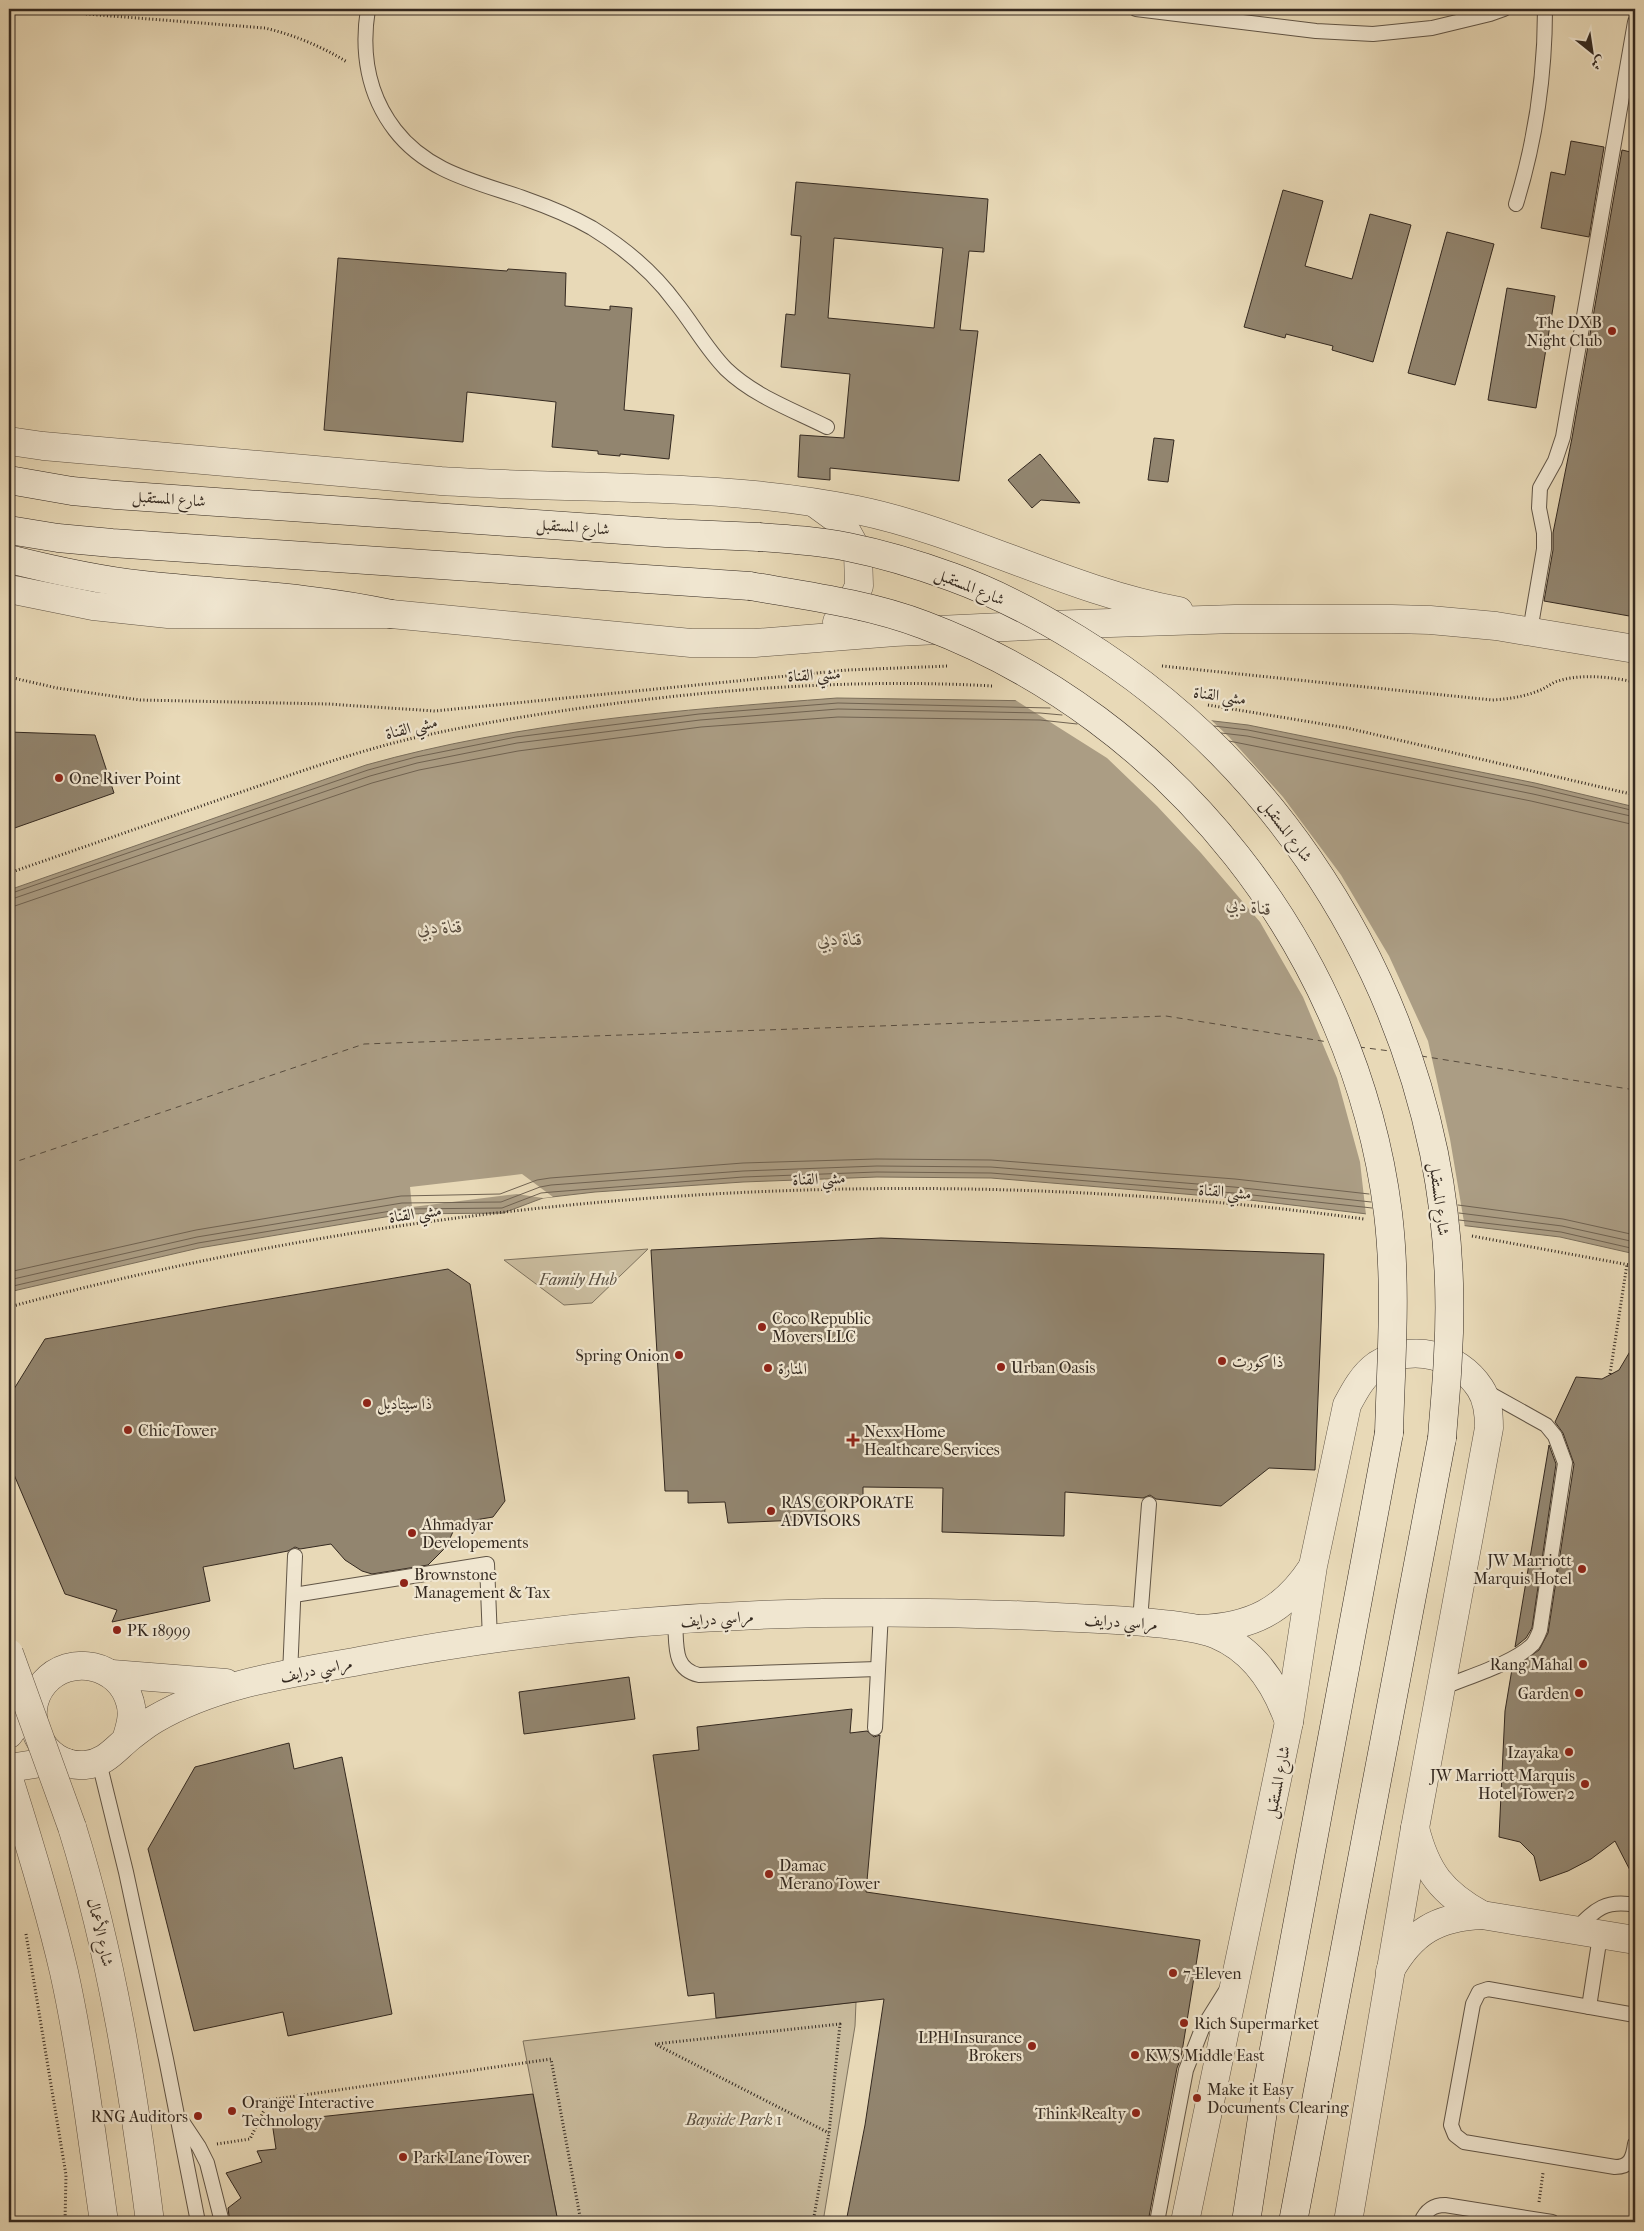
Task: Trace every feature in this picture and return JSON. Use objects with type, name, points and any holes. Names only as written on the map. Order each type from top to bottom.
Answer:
[{"type":"street","points":[[9,441],[43,446],[495,485],[659,489],[758,496],[857,510],[922,528],[1085,587],[1128,600],[1173,610],[1235,620]]},
{"type":"street","name":"شارع المستقبل","points":[[9,480],[72,491],[126,496],[656,532],[759,536],[848,547],[901,561],[953,577],[1005,600],[1054,626],[1102,655],[1148,688],[1231,762],[1297,841],[1333,895],[1361,943],[1385,994],[1405,1046],[1421,1100],[1436,1164],[1443,1210],[1447,1266],[1448,1355],[1442,1438],[1293,2222]]},
{"type":"street","points":[[815,504],[842,523],[858,552],[859,586],[845,616],[819,637]]},
{"type":"street","points":[[9,530],[58,538],[112,543],[750,586],[856,606],[923,624],[971,645],[1018,669],[1063,696],[1106,726],[1147,759],[1185,796],[1220,834],[1253,876],[1283,919],[1309,964],[1332,1012],[1351,1060],[1380,1162],[1387,1204],[1393,1266],[1394,1322],[1389,1433],[1266,2092],[1246,2222]]},
{"type":"street","points":[[9,560],[141,585],[326,603],[392,614],[690,642],[755,643],[819,637],[962,629],[1235,620],[1430,620],[1530,631],[1635,649]]},
{"type":"street","points":[[9,589],[93,606],[168,614],[392,614]]},
{"type":"street","name":"شارع المستقبل","points":[[1185,2222],[1238,1975],[1289,1722],[1313,1566],[1348,1405],[1359,1382],[1378,1365],[1401,1355],[1426,1354],[1442,1358],[1457,1365],[1480,1388],[1488,1408],[1488,1436],[1415,1828],[1348,2222]]},
{"type":"street","name":"مراسي درايف","points":[[1196,1629],[1236,1625],[1255,1619],[1272,1610],[1298,1588],[1313,1566]]},
{"type":"street","name":"مراسي درايف","points":[[126,1740],[152,1721],[181,1705],[211,1693],[242,1684],[378,1658],[490,1640],[587,1628],[759,1615],[881,1612],[1021,1615],[1140,1621],[1196,1629],[1218,1635],[1238,1647],[1256,1662],[1278,1694],[1289,1722]]},
{"type":"street","name":"شارع الأعمال","points":[[9,1653],[72,1827],[91,1889],[122,2026],[150,2222]]},
{"type":"street","points":[[9,1734],[36,1697],[43,1684],[54,1674],[68,1667],[91,1666],[112,1674],[124,1688],[131,1704],[131,1722],[126,1740],[109,1756],[99,1762],[88,1765],[41,1763],[9,1768]]},
{"type":"street","name":"مراسي درايف","points":[[112,1674],[177,1681],[242,1684]]},
{"type":"street","points":[[36,1697],[33,1717],[37,1737],[50,1752],[67,1763]]},
{"type":"street","points":[[9,1779],[28,1840],[64,1972],[89,2116],[104,2222]]},
{"type":"street","points":[[1415,1828],[1420,1850],[1430,1871],[1444,1889],[1461,1904],[1482,1915]]},
{"type":"street","points":[[1390,1972],[1406,1948],[1427,1929],[1444,1921],[1463,1916],[1482,1915],[1613,1938]]},
{"type":"street","points":[[1233,2222],[1266,2092]]},
{"type":"street","points":[[1312,2222],[1316,2176],[1316,2104]]},
{"type":"lane","points":[[368,9],[365,50],[369,79],[380,106],[395,131],[415,152],[439,168],[466,180],[560,211],[592,228],[622,249],[650,273],[674,300],[710,350],[727,369],[746,385],[768,398],[827,427]]},
{"type":"lane","points":[[1136,9],[1316,31],[1372,34],[1432,28],[1504,9]]},
{"type":"lane","points":[[1516,204],[1527,170],[1541,99],[1545,9]]},
{"type":"lane","points":[[1530,631],[1544,549],[1544,533],[1539,508],[1540,488],[1555,460],[1563,437],[1635,22]]},
{"type":"lane","points":[[1442,1688],[1499,1665],[1534,1643],[1540,1630],[1566,1463],[1555,1436],[1546,1424],[1480,1388]]},
{"type":"lane","points":[[1140,1621],[1149,1504]]},
{"type":"lane","points":[[290,1674],[295,1556]]},
{"type":"lane","points":[[294,1595],[486,1564],[490,1640]]},
{"type":"lane","points":[[875,1728],[881,1612]]},
{"type":"lane","points":[[675,1621],[679,1662],[691,1674],[877,1668]]},
{"type":"lane","points":[[99,1762],[126,1872],[178,2116],[198,2222]]},
{"type":"lane","points":[[1589,2007],[1613,1938],[1600,1907],[1618,1902],[1635,1904]]},
{"type":"lane","points":[[1157,2222],[1183,2085],[1193,2050],[1212,2010],[1238,1975]]},
{"type":"lane","points":[[1635,2015],[1488,1989],[1479,1992],[1474,2000],[1452,2130],[1459,2140],[1464,2142],[1620,2167],[1626,2166],[1633,2158],[1635,2144]]},
{"type":"lane","points":[[178,2116],[199,2147],[212,2181],[222,2222]]},
{"type":"lane","points":[[1421,2222],[1424,2214],[1430,2209],[1446,2205],[1552,2222]]},
{"type":"path","points":[[86,14],[265,28],[293,35],[320,46],[346,61],[369,79]]},
{"type":"path","points":[[9,677],[56,688],[140,700],[328,704],[435,711],[847,670],[956,666]]},
{"type":"path","points":[[1155,666],[1492,700],[1512,698],[1538,691],[1555,682],[1578,677],[1610,677],[1635,682]]},
{"type":"path","name":"مشي القناة","points":[[9,873],[316,766],[417,737],[579,708],[743,690],[908,684],[1000,686]]},
{"type":"path","name":"مشي القناة","points":[[1201,704],[1347,728],[1635,795]]},
{"type":"path","name":"مشي القناة","points":[[9,1307],[153,1272],[268,1249],[384,1229],[616,1202],[733,1194],[849,1190],[1080,1193],[1195,1200],[1367,1219]]},
{"type":"path","points":[[1462,1234],[1635,1266]]},
{"type":"path","points":[[1610,1374],[1627,1264]]},
{"type":"path","points":[[25,1927],[66,2175],[65,2222]]},
{"type":"path","points":[[814,2222],[829,2133],[840,2024],[655,2044],[829,2133]]},
{"type":"path","points":[[199,2147],[250,2139],[269,2100],[551,2059],[581,2222]]},
{"type":"path","points":[[1536,2220],[1546,2155]]},
{"type":"green space","name":"Family Hub","points":[[648,1249],[592,1303],[564,1305],[504,1260]]},
{"type":"green space","name":"Bayside Park 1","points":[[856,2002],[855,2026],[823,2222],[558,2222],[523,2041]]},
{"type":"water","name":"قناة دبي","points":[[837,698],[1041,701],[1248,725],[1535,783],[1635,807],[1635,1254],[1560,1237],[1233,1198],[991,1178],[877,1177],[743,1182],[595,1192],[543,1198],[503,1213],[403,1214],[199,1248],[9,1292],[9,890],[366,765],[424,750],[482,738],[600,720],[718,707]]},
{"type":"pier","points":[[1012,698],[1041,699],[1209,718],[1229,737],[1283,797],[1341,875],[1389,956],[1428,1041],[1450,1139],[1465,1228],[1366,1215],[1360,1162],[1337,1078],[1303,997],[1260,922],[1201,853],[1157,806],[1107,758]]},
{"type":"pier","points":[[522,1174],[553,1197],[543,1198],[517,1194],[412,1207],[410,1187]]},
{"type":"building","points":[[1571,141],[1604,147],[1589,237],[1541,228],[1551,172],[1565,175]]},
{"type":"building","name":"The DXB Night Club","points":[[1622,150],[1635,153],[1635,617],[1544,601],[1553,550],[1553,533],[1572,438]]},
{"type":"building","points":[[796,182],[988,199],[984,252],[969,251],[960,330],[978,331],[959,481],[830,468],[830,480],[798,477],[800,435],[844,438],[850,374],[781,367],[786,314],[795,315],[801,236],[791,235]],"holes":[[[834,238],[943,248],[934,328],[828,318]]]},
{"type":"building","points":[[1283,190],[1323,201],[1305,266],[1352,279],[1370,214],[1411,225],[1373,362],[1332,350],[1333,346],[1286,334],[1285,338],[1244,327]]},
{"type":"building","points":[[1447,232],[1494,244],[1455,385],[1408,373]]},
{"type":"building","points":[[338,258],[507,271],[508,269],[566,273],[565,306],[610,310],[610,306],[632,308],[624,410],[674,415],[669,459],[620,454],[620,456],[598,454],[598,451],[552,447],[556,402],[467,392],[463,442],[324,430]]},
{"type":"building","points":[[1507,288],[1555,296],[1536,408],[1488,400]]},
{"type":"building","points":[[1154,438],[1174,440],[1168,482],[1148,480]]},
{"type":"building","points":[[1040,454],[1080,503],[1041,500],[1032,508],[1008,480]]},
{"type":"building","name":"One River Point","points":[[9,732],[95,735],[114,793],[9,830]]},
{"type":"building","points":[[881,1238],[1324,1254],[1315,1470],[1269,1468],[1221,1506],[1156,1499],[1150,1495],[1143,1498],[1065,1492],[1064,1536],[942,1532],[943,1488],[863,1487],[863,1497],[826,1499],[824,1519],[728,1523],[725,1502],[688,1503],[688,1491],[665,1491],[651,1250]]},
{"type":"building","points":[[448,1269],[470,1284],[505,1501],[493,1517],[457,1523],[446,1547],[428,1565],[372,1574],[362,1571],[345,1560],[331,1544],[300,1549],[295,1547],[288,1551],[203,1567],[210,1601],[112,1622],[117,1610],[65,1594],[9,1463],[9,1397],[45,1339]]},
{"type":"building","name":"JW Marriott Marquis Hotel","points":[[1635,1343],[1635,1880],[1615,1841],[1591,1859],[1568,1871],[1540,1881],[1534,1856],[1520,1842],[1499,1837],[1505,1711],[1512,1669],[1539,1650],[1548,1633],[1574,1464],[1563,1433],[1555,1422],[1576,1377],[1602,1379],[1619,1370]]},
{"type":"building","points":[[1549,1445],[1556,1464],[1532,1628],[1526,1638],[1515,1647]]},
{"type":"building","points":[[629,1677],[635,1719],[524,1734],[519,1692]]},
{"type":"building","points":[[852,1709],[850,1733],[867,1731],[874,1737],[880,1735],[866,1892],[1200,1940],[1181,2058],[1177,2068],[1148,2222],[846,2222],[865,2125],[884,1999],[716,2018],[714,1993],[688,1996],[653,1755],[699,1750],[697,1727]]},
{"type":"building","points":[[289,1743],[294,1769],[342,1757],[392,2014],[288,2036],[283,2012],[194,2031],[148,1849],[195,1767]]},
{"type":"building","name":"Park Lane Tower","points":[[533,2094],[558,2222],[238,2222],[229,2216],[228,2208],[241,2198],[226,2173],[262,2162],[257,2151],[276,2149],[272,2122]]},
{"type":"ferry route","points":[[9,1164],[364,1044],[1166,1016],[1328,1042]]},
{"type":"ferry route","points":[[1359,1047],[1390,1051]]},
{"type":"ferry route","points":[[1421,1056],[1635,1090]]},
{"type":"place","name":"The DXB Night Club","points":[[1612,331]]},
{"type":"place","name":"One River Point","points":[[59,778]]},
{"type":"place","name":"Coco Republic Movers LLC","points":[[762,1327]]},
{"type":"place","name":"Spring Onion","points":[[679,1355]]},
{"type":"place","name":"ذا كورت","points":[[1222,1361]]},
{"type":"place","name":"Urban Oasis","points":[[1001,1367]]},
{"type":"place","name":"المنارة","points":[[768,1368]]},
{"type":"place","name":"ذا سيتاديل","points":[[367,1403]]},
{"type":"place","name":"Chic Tower","points":[[128,1430]]},
{"type":"place","name":"Nexx Home Healthcare Services","points":[[853,1440]]},
{"type":"place","name":"RAS CORPORATE ADVISORS","points":[[771,1511]]},
{"type":"place","name":"Ahmadyar Developements","points":[[412,1533]]},
{"type":"place","name":"JW Marriott Marquis Hotel","points":[[1582,1569]]},
{"type":"place","name":"Brownstone Management & Tax","points":[[404,1583]]},
{"type":"place","name":"PK 18999","points":[[117,1630]]},
{"type":"place","name":"Rang Mahal","points":[[1583,1664]]},
{"type":"place","name":"Garden","points":[[1579,1693]]},
{"type":"place","name":"Izayaka","points":[[1569,1752]]},
{"type":"place","name":"JW Marriott Marquis Hotel Tower 2","points":[[1585,1784]]},
{"type":"place","name":"Damac Merano Tower","points":[[769,1874]]},
{"type":"place","name":"7-Eleven","points":[[1173,1973]]},
{"type":"place","name":"Rich Supermarket","points":[[1184,2023]]},
{"type":"place","name":"LPH Insurance Brokers","points":[[1032,2046]]},
{"type":"place","name":"KWS Middle East","points":[[1135,2055]]},
{"type":"place","name":"Make it Easy Documents Clearing","points":[[1197,2098]]},
{"type":"place","name":"Orange Interactive Technology","points":[[232,2111]]},
{"type":"place","name":"Think Realty","points":[[1136,2113]]},
{"type":"place","name":"RNG Auditors","points":[[198,2116]]},
{"type":"place","name":"Park Lane Tower","points":[[403,2157]]}]
